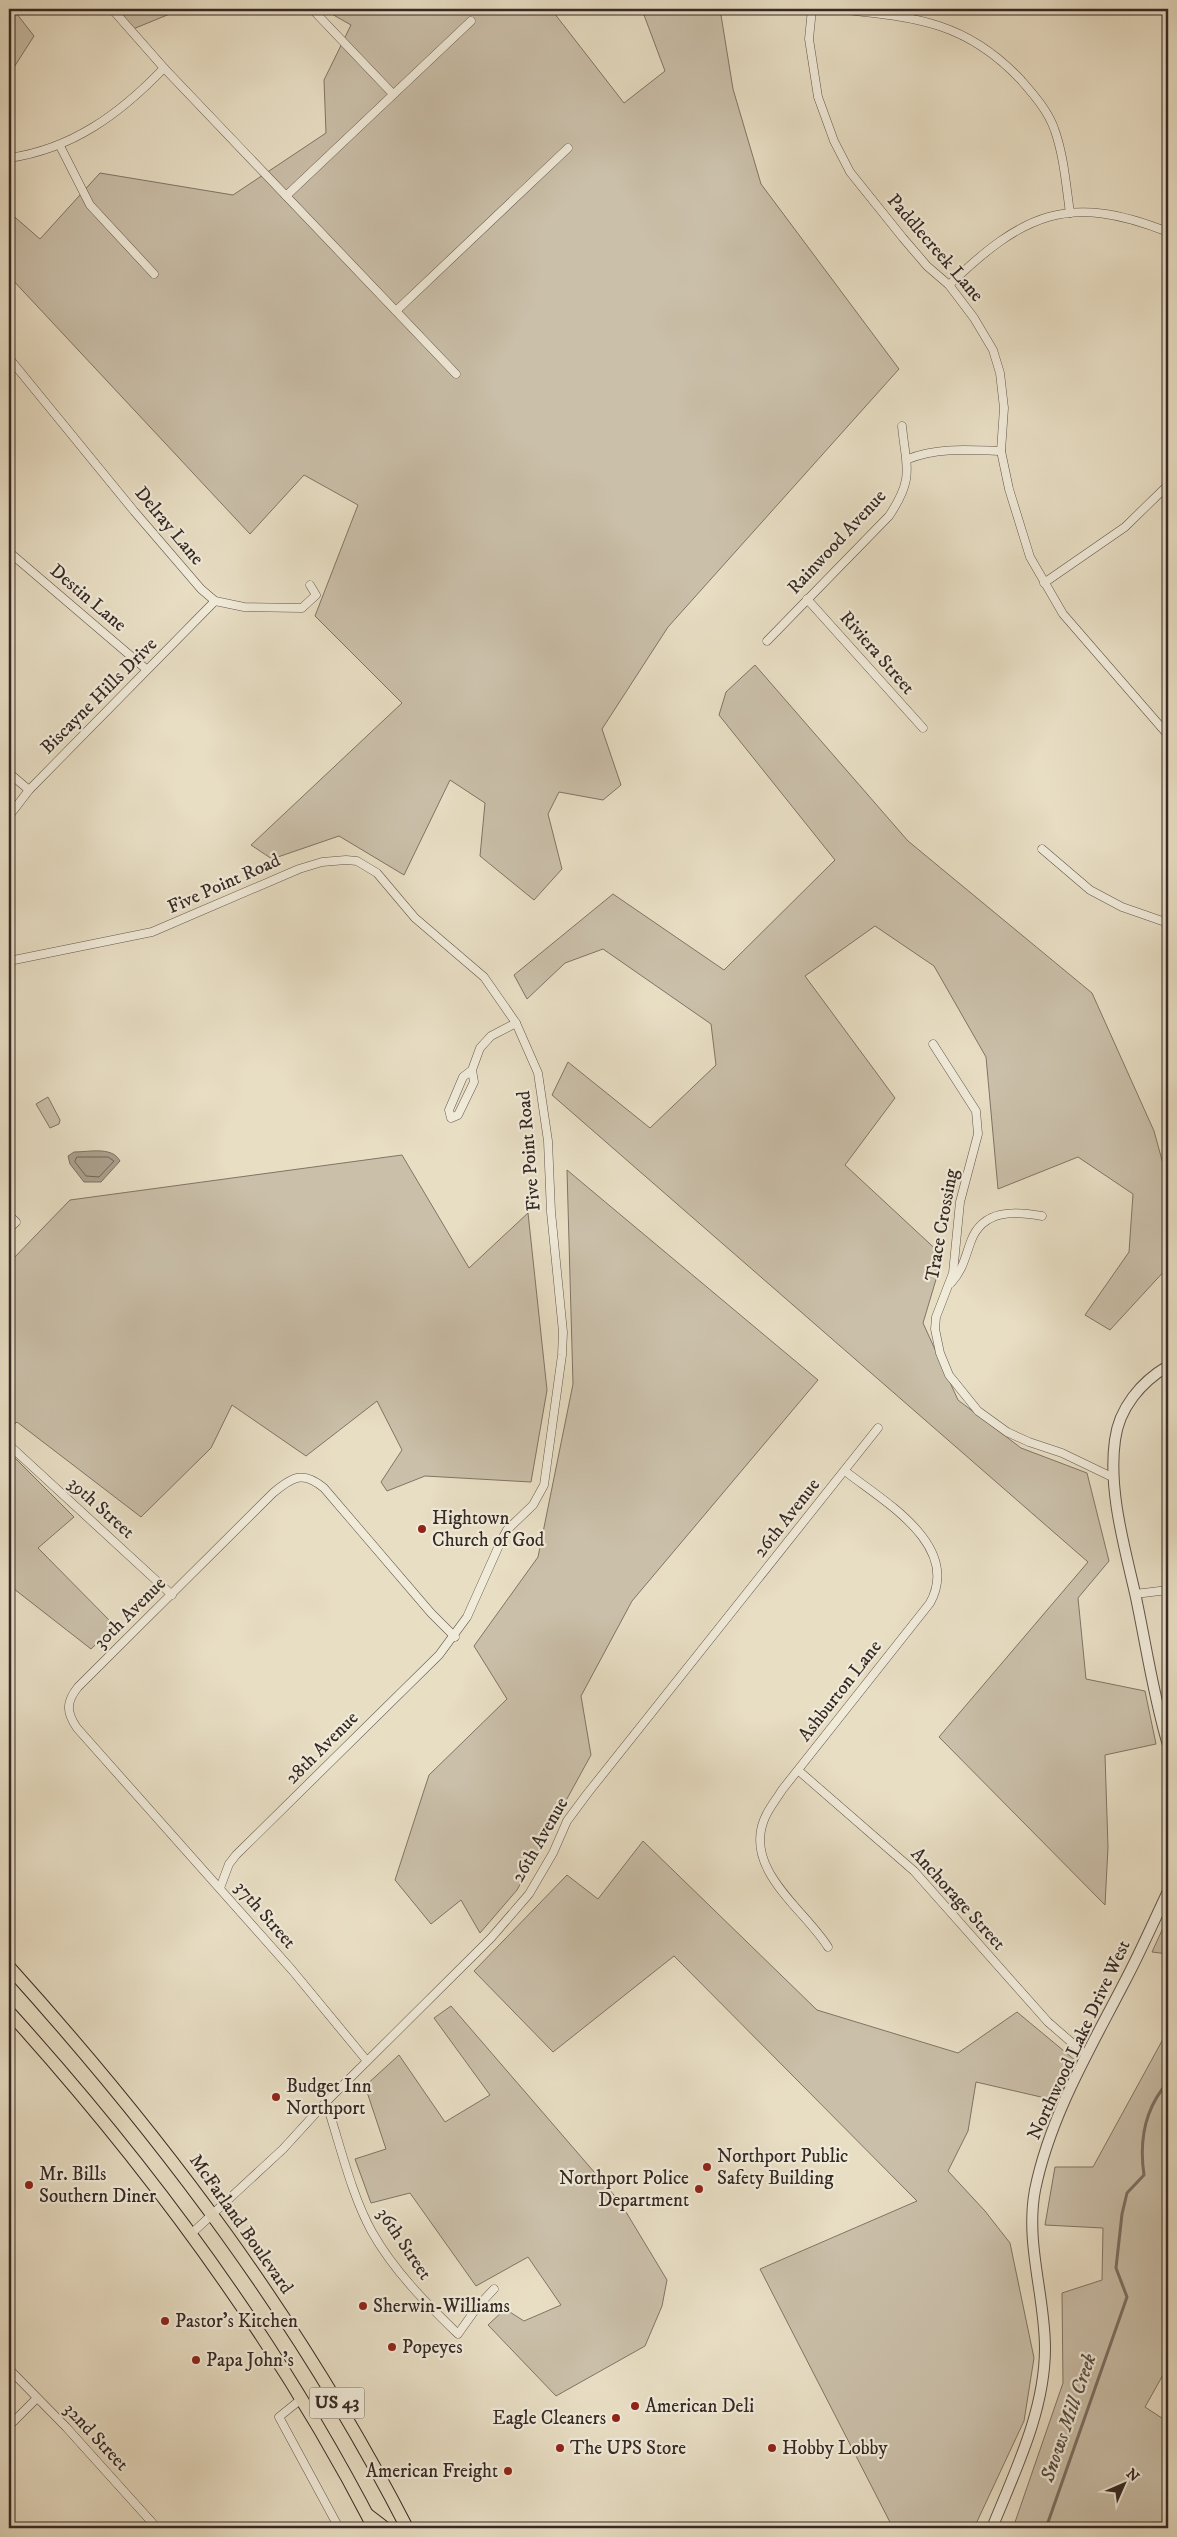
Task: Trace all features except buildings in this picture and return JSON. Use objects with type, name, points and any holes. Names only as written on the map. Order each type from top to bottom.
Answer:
[{"type":"highway","name":"McFarland Boulevard","points":[[9,1967],[108,2080],[170,2156],[213,2214],[287,2321],[360,2441],[407,2528]]},
{"type":"highway","name":"US 43","points":[[9,2012],[98,2114],[191,2234],[300,2400],[374,2528]]},
{"type":"highway","points":[[366,2514],[385,2528]]},
{"type":"street","points":[[112,9],[164,68],[456,374]]},
{"type":"street","points":[[312,9],[393,94]]},
{"type":"street","name":"Paddlecreek Lane","points":[[812,9],[809,39],[820,104],[834,141],[850,172],[879,210],[927,266],[949,285],[974,318],[993,350],[1000,373],[1004,408],[1001,451],[1009,489],[1030,556],[1044,584],[1063,614],[1168,735]]},
{"type":"street","points":[[836,9],[912,17],[934,23],[966,36],[1005,63],[1029,89],[1054,129],[1064,163],[1070,212]]},
{"type":"street","points":[[286,196],[471,21]]},
{"type":"street","points":[[9,158],[60,146],[96,127],[121,109],[164,68]]},
{"type":"street","points":[[60,146],[90,205],[154,274]]},
{"type":"street","points":[[396,311],[568,148]]},
{"type":"street","points":[[949,285],[981,254],[1018,228],[1039,219],[1070,212],[1103,213],[1124,216],[1168,232]]},
{"type":"street","name":"Delray Lane","points":[[11,361],[201,589],[215,601]]},
{"type":"street","name":"Rainwood Avenue","points":[[767,642],[806,599],[889,516],[902,496],[908,472],[908,460],[902,426]]},
{"type":"street","points":[[908,460],[924,453],[941,450],[1001,451]]},
{"type":"street","points":[[1044,584],[1125,527],[1168,485]]},
{"type":"street","name":"Destin Lane","points":[[9,552],[146,669]]},
{"type":"street","points":[[215,601],[244,607],[302,608],[316,595],[310,585]]},
{"type":"street","name":"Riviera Street","points":[[806,599],[923,728]]},
{"type":"street","name":"Biscayne Hills Drive","points":[[9,816],[29,790],[215,601]]},
{"type":"street","points":[[9,773],[29,790]]},
{"type":"street","points":[[1042,850],[1090,890],[1122,907],[1168,923]]},
{"type":"street","name":"Five Point Road","points":[[9,961],[152,932],[299,869],[322,862],[358,861],[377,873],[415,918],[484,977],[516,1022],[538,1073],[548,1141],[551,1212],[563,1332],[562,1355],[544,1485],[533,1505],[507,1530],[500,1541],[467,1617],[454,1637]]},
{"type":"street","points":[[472,1070],[463,1077],[456,1092],[448,1110],[449,1121],[458,1115],[474,1082],[472,1070],[480,1048],[492,1036],[516,1022]]},
{"type":"street","name":"Trace Crossing","points":[[933,1044],[976,1111],[978,1134],[960,1199],[956,1261],[950,1284],[936,1317],[935,1329],[940,1352],[949,1375],[978,1411],[1007,1432],[1029,1442],[1056,1450],[1112,1477]]},
{"type":"street","points":[[456,1092],[467,1097]]},
{"type":"street","points":[[950,1284],[964,1266],[972,1238],[980,1226],[993,1216],[1008,1212],[1042,1216]]},
{"type":"street","points":[[9,1215],[16,1222],[9,1228]]},
{"type":"street","points":[[1168,1366],[1148,1380],[1125,1408],[1115,1440],[1112,1477],[1159,1715],[1168,1745]]},
{"type":"street","name":"26th Avenue","points":[[191,2234],[283,2149],[326,2102],[491,1938],[522,1903],[542,1874],[567,1820],[878,1428]]},
{"type":"street","name":"39th Street","points":[[9,1445],[172,1595]]},
{"type":"street","name":"Ashburton Lane","points":[[828,1947],[820,1934],[772,1876],[763,1854],[761,1831],[764,1820],[798,1771],[935,1593],[938,1569],[924,1537],[916,1528],[845,1471]]},
{"type":"street","name":"30th Avenue","points":[[135,1792],[70,1718],[67,1706],[71,1696],[273,1493],[293,1479],[304,1476],[315,1480],[324,1488],[431,1613],[454,1637]]},
{"type":"street","points":[[1135,1594],[1168,1590]]},
{"type":"street","name":"28th Avenue","points":[[220,1888],[228,1864],[240,1850],[414,1681],[454,1637]]},
{"type":"street","name":"Anchorage Street","points":[[798,1771],[914,1872],[1048,2022],[1086,2055]]},
{"type":"street","name":"37th Street","points":[[135,1792],[292,1970],[367,2061]]},
{"type":"street","name":"Northwood Lake Drive West","points":[[992,2528],[1030,2429],[1043,2384],[1044,2312],[1036,2261],[1033,2217],[1038,2178],[1050,2136],[1086,2055],[1129,1974],[1168,1891]]},
{"type":"street","name":"36th Street","points":[[326,2102],[361,2210],[372,2231],[414,2289],[458,2334],[478,2306],[494,2289]]},
{"type":"street","name":"32nd Street","points":[[9,2369],[157,2528]]},
{"type":"street","points":[[9,2426],[37,2398]]},
{"type":"street","points":[[300,2400],[279,2417],[339,2528]]},
{"type":"shaded area","points":[[9,9],[13,9],[34,36],[9,75]]},
{"type":"shaded area","points":[[115,9],[182,9],[133,29]]},
{"type":"shaded area","points":[[323,9],[551,9],[624,103],[665,71],[644,15],[635,9],[720,9],[733,89],[761,184],[899,369],[668,627],[602,729],[621,785],[603,800],[559,792],[548,814],[562,869],[534,900],[480,856],[485,803],[450,780],[404,875],[339,836],[272,859],[251,845],[402,703],[315,616],[358,505],[304,475],[250,534],[9,276],[9,212],[40,239],[100,173],[233,195],[326,133],[324,80],[351,25]]},
{"type":"shaded area","points":[[755,665],[908,841],[1092,993],[1154,1131],[1168,1182],[1168,1267],[1110,1330],[1085,1315],[1129,1252],[1133,1194],[1078,1157],[998,1189],[986,1057],[934,966],[875,926],[805,976],[895,1098],[845,1165],[943,1256],[923,1323],[958,1400],[1021,1448],[1087,1473],[1109,1561],[1078,1598],[1086,1679],[1145,1691],[1156,1744],[1105,1755],[1108,1847],[1105,1905],[939,1737],[1088,1562],[552,1095],[568,1062],[650,1128],[716,1065],[711,1024],[603,949],[565,963],[527,999],[514,975],[613,894],[724,970],[835,860],[719,715],[726,692]]},
{"type":"shaded area","points":[[48,1097],[60,1120],[59,1124],[50,1128],[36,1104]]},
{"type":"shaded area","points":[[402,1155],[469,1268],[528,1213],[547,1390],[531,1482],[425,1476],[387,1491],[381,1482],[402,1450],[377,1401],[306,1456],[232,1405],[211,1448],[141,1517],[17,1422],[9,1429],[9,1263],[70,1200]]},
{"type":"shaded area","points":[[567,1170],[818,1380],[632,1601],[581,1696],[591,1755],[517,1890],[480,1933],[461,1900],[431,1924],[395,1880],[429,1775],[507,1699],[474,1646],[538,1557],[573,1384]]},
{"type":"shaded area","points":[[9,1452],[74,1517],[38,1548],[115,1626],[91,1649],[9,1585]]},
{"type":"shaded area","points":[[643,1841],[817,2010],[958,2053],[1017,2012],[1082,2066],[1054,2100],[976,2082],[968,2131],[948,2171],[985,2211],[1010,2243],[1034,2358],[1024,2421],[974,2528],[893,2528],[760,2269],[917,2201],[674,1956],[553,2052],[474,1971],[567,1875],[598,1899]]},
{"type":"shaded area","points":[[1168,1917],[1168,1954],[1152,1952]]},
{"type":"shaded area","points":[[451,2006],[620,2202],[667,2280],[662,2306],[645,2346],[556,2396],[488,2325],[505,2309],[524,2321],[561,2305],[528,2257],[476,2286],[410,2193],[371,2203],[355,2159],[386,2149],[365,2086],[399,2055],[445,2122],[490,2095],[434,2018]]},
{"type":"shaded area","points":[[1168,2030],[1168,2366],[1145,2407],[1168,2422],[1168,2528],[1013,2528],[1063,2383],[1062,2293],[1102,2280],[1103,2228],[1045,2225],[1055,2167],[1093,2167]]},
{"type":"water","points":[[74,1152],[112,1153],[120,1161],[101,1182],[84,1182],[70,1164],[68,1156]]},
{"type":"waterway","name":"Snows Mill Creek","points":[[1046,2528],[1127,2297],[1116,2268],[1122,2214],[1127,2193],[1144,2175],[1143,2137],[1149,2114],[1160,2092],[1168,2082]]},
{"type":"place","name":"Hightown Church of God","points":[[422,1529]]},
{"type":"place","name":"Budget Inn Northport","points":[[276,2097]]},
{"type":"place","name":"Northport Public Safety Building","points":[[707,2167]]},
{"type":"place","name":"Mr. Bills Southern Diner","points":[[29,2185]]},
{"type":"place","name":"Northport Police Department","points":[[699,2189]]},
{"type":"place","name":"Sherwin-Williams","points":[[363,2306]]},
{"type":"place","name":"Pastor's Kitchen","points":[[165,2321]]},
{"type":"place","name":"Popeyes","points":[[392,2347]]},
{"type":"place","name":"Papa John's","points":[[196,2360]]},
{"type":"place","name":"American Deli","points":[[635,2406]]},
{"type":"place","name":"Eagle Cleaners","points":[[616,2418]]},
{"type":"place","name":"The UPS Store","points":[[560,2448]]},
{"type":"place","name":"Hobby Lobby","points":[[772,2448]]},
{"type":"place","name":"American Freight","points":[[508,2471]]}]
